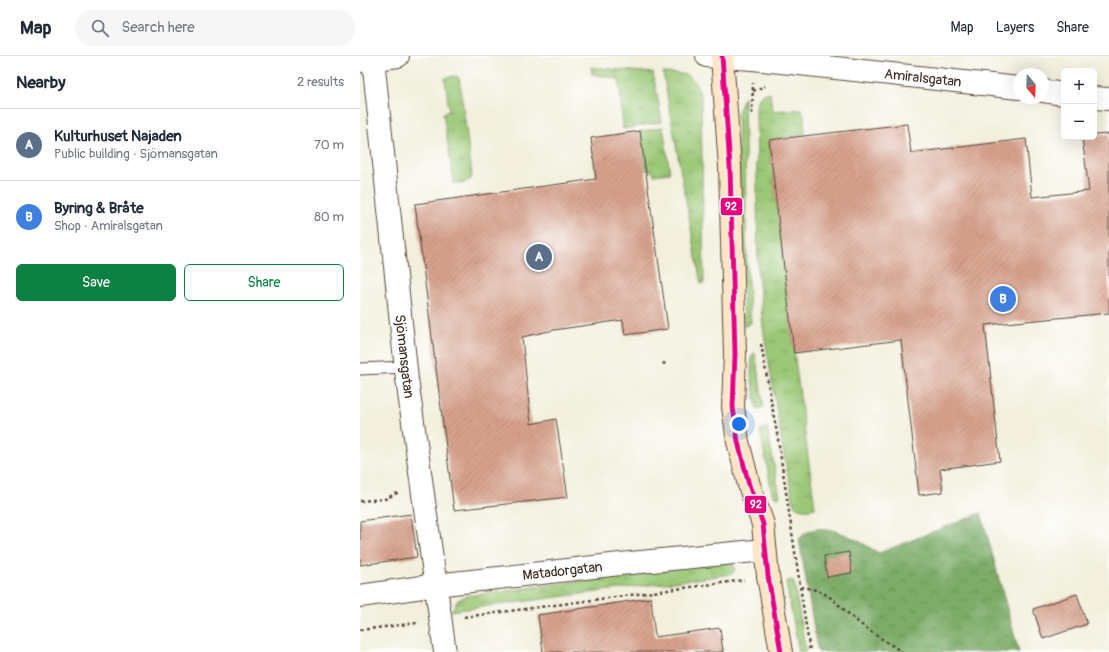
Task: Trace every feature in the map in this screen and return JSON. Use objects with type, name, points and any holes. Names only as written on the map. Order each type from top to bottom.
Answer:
[{"type":"street","points":[[366,60],[398,56]]},
{"type":"street","points":[[717,56],[730,167],[735,354],[733,407],[738,442],[749,485],[763,524],[765,550],[781,652]]},
{"type":"street","name":"Amiralsgatan","points":[[717,56],[1013,87]]},
{"type":"street","name":"Sjömansgatan","points":[[366,60],[445,652]]},
{"type":"street","points":[[1049,92],[1061,94]]},
{"type":"street","points":[[1097,98],[1109,99]]},
{"type":"street","name":"Matadorgatan","points":[[360,596],[436,585],[765,550]]},
{"type":"lane","points":[[360,369],[406,367]]},
{"type":"path","points":[[752,114],[753,59]]},
{"type":"path","points":[[760,339],[779,447],[810,652]]},
{"type":"path","points":[[664,362],[664,367]]},
{"type":"path","points":[[360,501],[385,499],[421,481]]},
{"type":"path","points":[[461,617],[750,579]]},
{"type":"path","points":[[801,587],[818,589],[834,600],[857,622],[902,652]]},
{"type":"path","points":[[360,630],[423,622]]},
{"type":"green space","points":[[591,67],[653,73],[662,122],[623,129],[619,79],[592,74]]},
{"type":"green space","points":[[663,73],[683,74],[692,78],[701,96],[704,283],[701,284]]},
{"type":"green space","points":[[454,76],[458,77],[460,81],[472,176],[471,179],[464,183],[454,183],[443,113],[449,111],[445,78]]},
{"type":"green space","points":[[766,93],[770,93],[772,111],[801,109],[804,114],[805,134],[769,140],[794,352],[815,508],[810,509],[801,509],[794,505],[784,456],[763,327],[758,273],[756,107],[759,98]]},
{"type":"green space","points":[[744,96],[747,269],[751,323],[744,327],[737,115]]},
{"type":"green space","points":[[663,127],[670,173],[654,175],[652,170],[647,171],[641,131]]},
{"type":"green space","points":[[755,353],[764,407],[757,409],[751,376],[752,355]]},
{"type":"green space","points":[[767,427],[780,497],[773,496],[772,493],[760,430]]},
{"type":"green space","points":[[981,513],[1019,652],[818,652],[799,539],[808,532],[817,529],[828,529],[839,532],[861,542],[879,553]]},
{"type":"green space","points":[[728,561],[732,563],[735,569],[733,573],[726,575],[451,611],[458,600],[466,596]]},
{"type":"green space","points":[[791,580],[794,582],[806,652],[799,652],[786,583],[787,581]]},
{"type":"building","points":[[907,124],[911,153],[1026,139],[1032,197],[1089,191],[1082,140],[1097,140],[1097,135],[1109,134],[1109,313],[985,325],[1000,461],[940,469],[943,492],[919,495],[901,340],[794,353],[769,140]]},
{"type":"building","points":[[640,131],[668,329],[625,335],[623,320],[554,330],[522,337],[531,424],[556,419],[568,497],[454,510],[415,204],[596,179],[591,138]]},
{"type":"building","points":[[411,514],[417,557],[360,565],[360,521]]},
{"type":"building","points":[[849,552],[852,573],[827,577],[824,556]]},
{"type":"building","points":[[1077,594],[1087,624],[1043,639],[1033,609]]},
{"type":"building","points":[[651,598],[655,637],[720,628],[723,652],[543,652],[538,615]]},
{"type":"transit line","name":"92","points":[[722,56],[730,167],[735,354],[733,407],[738,442],[749,485],[763,524],[768,576],[781,652]]},
{"type":"place","name":"Kulturhuset Najaden","points":[[539,257]]},
{"type":"place","name":"Byring & Bråte","points":[[1003,299]]}]
